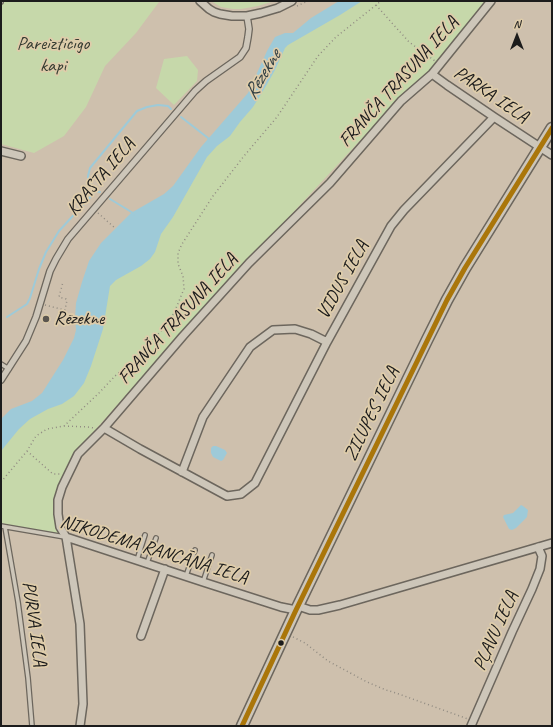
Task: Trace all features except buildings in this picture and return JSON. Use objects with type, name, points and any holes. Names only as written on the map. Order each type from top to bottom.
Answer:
[{"type":"main road","name":"ZILUPES IELA","points":[[242,726],[297,608],[449,296],[552,128]]},
{"type":"street","points":[[200,1],[209,9],[220,14],[232,16],[247,16],[261,13],[278,8],[292,1]]},
{"type":"street","name":"FRANČA TRASUNA IELA","points":[[80,726],[83,704],[80,624],[66,537],[60,527],[58,514],[58,500],[62,487],[78,454],[103,429],[183,336],[249,263],[330,183],[401,101],[432,74],[491,1]]},
{"type":"street","name":"KRASTA IELA","points":[[1,380],[26,341],[36,317],[50,271],[68,239],[195,91],[206,81],[240,57],[246,48],[248,37],[249,29],[247,16]]},
{"type":"street","name":"PARKA IELA","points":[[432,74],[552,155]]},
{"type":"street","name":"VIDUS IELA","points":[[182,472],[227,496],[241,494],[255,483],[326,342],[392,226],[404,210],[494,117]]},
{"type":"street","points":[[1,150],[21,156]]},
{"type":"street","points":[[103,429],[182,472],[203,417],[250,347],[273,330],[295,329],[311,334],[326,342]]},
{"type":"street","name":"NIKODEMA RANCĀNA IELA","points":[[66,537],[281,606],[297,608]]},
{"type":"street","points":[[297,608],[318,610],[340,605],[552,543]]},
{"type":"street","name":"PĻAVU IELA","points":[[472,724],[540,569],[542,556],[538,547]]},
{"type":"street","points":[[141,636],[165,569]]},
{"type":"lane","points":[[1,364],[9,369]]},
{"type":"lane","name":"NIKODEMA RANCĀNA IELA","points":[[3,527],[66,537]]},
{"type":"lane","name":"PURVA IELA","points":[[3,527],[18,602],[28,678],[32,726]]},
{"type":"lane","points":[[137,560],[145,535]]},
{"type":"lane","points":[[147,563],[156,538]]},
{"type":"lane","points":[[186,576],[195,550]]},
{"type":"lane","points":[[203,582],[212,555]]},
{"type":"path","points":[[64,426],[99,393],[114,376],[138,356],[162,330],[174,313],[184,289],[183,276],[178,264],[178,253],[182,244],[222,184],[277,117],[318,56],[336,37],[381,1]]},
{"type":"path","points":[[376,5],[409,42],[440,64]]},
{"type":"path","points":[[93,209],[115,228]]},
{"type":"path","points":[[39,304],[65,310],[67,300],[59,297],[63,282]]},
{"type":"path","points":[[1,482],[27,451],[36,436],[47,429],[64,426],[103,429]]},
{"type":"path","points":[[27,451],[53,474],[68,475]]},
{"type":"path","points":[[292,636],[305,643],[328,661],[367,682],[472,724]]},
{"type":"green space","name":"Pareizticīgo kapi","points":[[1,1],[159,2],[136,33],[105,66],[86,107],[64,136],[34,153],[1,144]]},
{"type":"green space","points":[[211,1],[274,1],[258,6],[233,9],[221,7]]},
{"type":"green space","points":[[346,1],[485,1],[430,72],[395,103],[189,324],[72,456],[58,508],[66,537],[1,523],[1,436],[49,399],[97,286],[238,115],[282,42]]},
{"type":"green space","points":[[187,56],[198,70],[197,81],[174,105],[156,88],[164,59]]},
{"type":"water","points":[[339,1],[362,1],[285,48],[275,70],[253,107],[230,136],[217,146],[207,157],[173,217],[161,234],[155,252],[150,259],[141,266],[116,280],[110,286],[103,329],[84,383],[74,396],[62,404],[48,409],[30,419],[19,429],[1,451],[1,419],[11,409],[32,401],[42,393],[63,360],[74,338],[76,330],[76,303],[89,261],[101,243],[131,213],[164,194],[173,186],[201,147],[248,93],[275,37],[285,33],[293,33],[311,18]]},
{"type":"water","points":[[213,446],[225,450],[227,453],[223,460],[221,461],[213,457],[211,448]]},
{"type":"water","points":[[521,505],[528,510],[527,517],[516,528],[512,530],[509,529],[503,517],[504,515],[513,513]]},
{"type":"waterway","points":[[100,192],[95,191],[88,181],[90,168],[137,111],[158,105],[168,106],[171,109]]},
{"type":"waterway","points":[[181,117],[208,138],[209,141]]},
{"type":"waterway","points":[[7,317],[27,304],[46,252],[59,231],[95,191]]},
{"type":"waterway","points":[[110,199],[134,215]]},
{"type":"transit line","points":[[242,726],[296,610],[447,300],[465,268],[552,128]]},
{"type":"place","name":"Rēzekne","points":[[46,319]]}]
